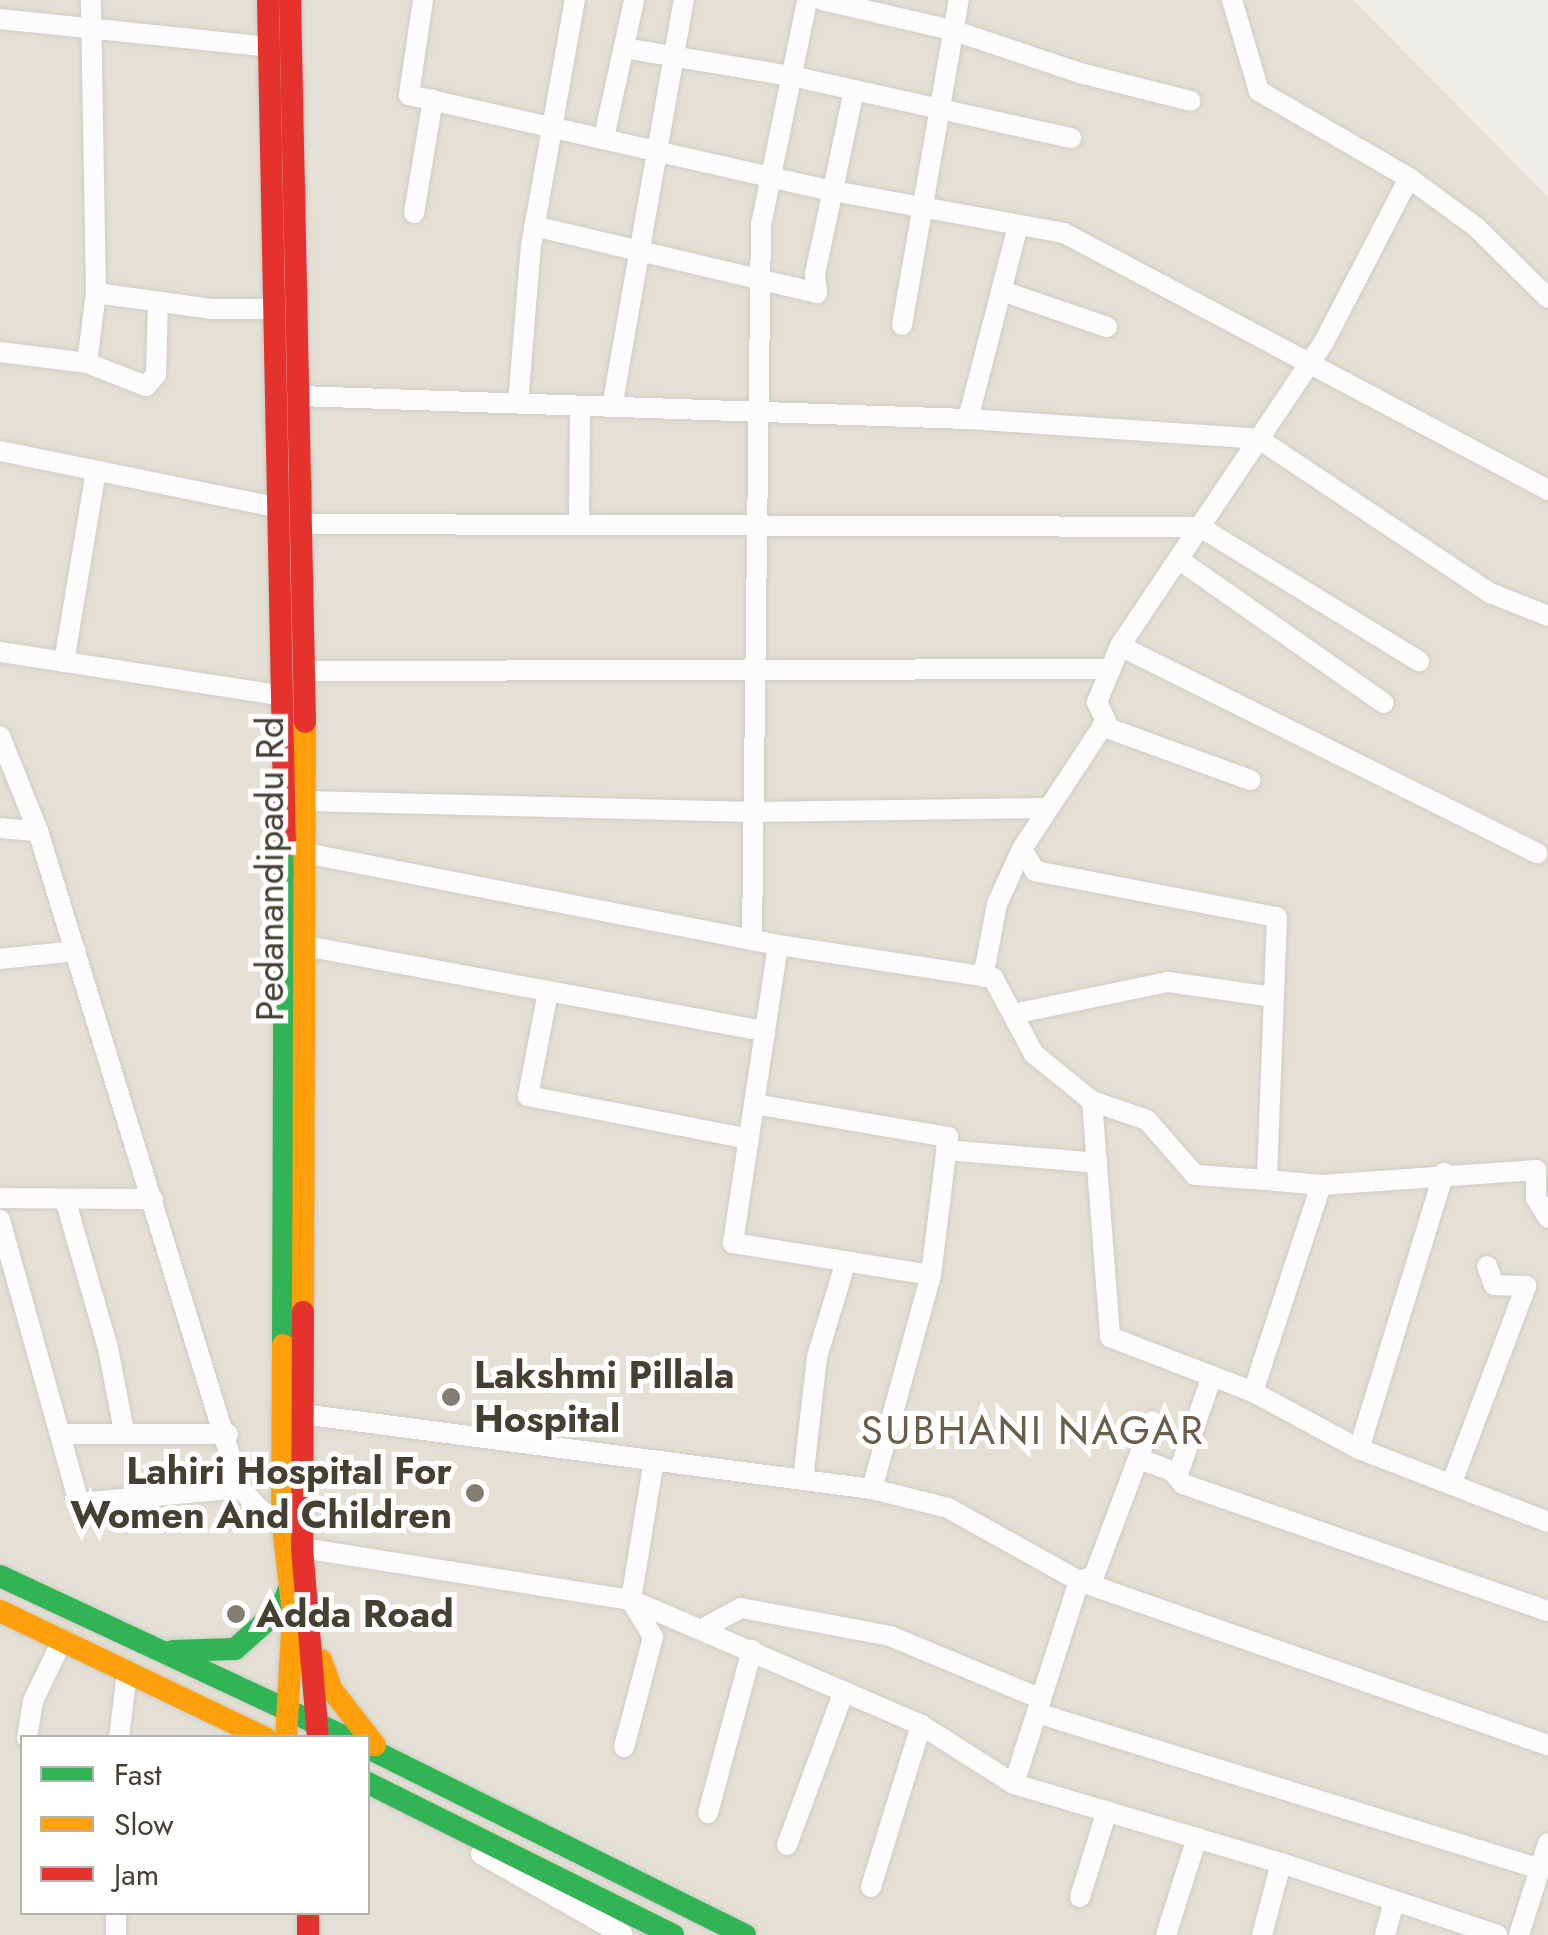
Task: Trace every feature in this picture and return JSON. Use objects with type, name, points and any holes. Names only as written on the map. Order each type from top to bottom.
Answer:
[{"type":"main road","name":"Pedanandipadu Rd","points":[[268,0],[284,696],[282,1517],[290,1588],[286,1735]]},
{"type":"main road","name":"Pedanandipadu Rd","points":[[290,0],[306,801],[302,1548],[314,1640],[318,1730]]},
{"type":"main road","points":[[0,1576],[286,1710],[318,1730]]},
{"type":"main road","points":[[162,1650],[235,1649],[268,1623],[290,1588]]},
{"type":"main road","points":[[0,1611],[258,1735]]},
{"type":"main road","points":[[314,1640],[332,1690],[364,1735]]},
{"type":"main road","points":[[201,1709],[236,1735]]},
{"type":"main road","points":[[376,1752],[745,1935]]},
{"type":"main road","points":[[380,1796],[673,1935]]},
{"type":"street","points":[[87,363],[96,293],[88,28],[91,0]]},
{"type":"street","points":[[423,0],[408,95],[549,123],[833,190],[1064,233],[1307,367],[1548,490]]},
{"type":"street","points":[[518,404],[534,226],[549,123],[574,0]]},
{"type":"street","points":[[604,137],[634,0]]},
{"type":"street","points":[[612,407],[684,0]]},
{"type":"street","points":[[752,938],[754,412],[761,225],[807,0]]},
{"type":"street","points":[[822,0],[955,31],[1080,74],[1190,100]]},
{"type":"street","points":[[902,325],[959,0]]},
{"type":"street","points":[[1232,0],[1259,91],[1409,178],[1476,227],[1548,298]]},
{"type":"street","points":[[0,19],[272,47]]},
{"type":"street","points":[[624,48],[674,61],[791,76],[1071,138]]},
{"type":"street","points":[[534,226],[817,293],[854,90]]},
{"type":"street","points":[[414,213],[432,100]]},
{"type":"street","points":[[983,977],[996,904],[1045,808],[1106,721],[1098,702],[1120,646],[1307,367],[1358,284],[1409,178]]},
{"type":"street","points":[[968,419],[1018,225]]},
{"type":"street","points":[[1002,291],[1107,326]]},
{"type":"street","points":[[96,293],[158,303],[277,309]]},
{"type":"street","points":[[0,352],[87,363],[146,386],[156,375],[158,303]]},
{"type":"street","points":[[300,396],[968,419],[1259,439],[1490,593],[1548,616]]},
{"type":"street","points":[[579,525],[580,406]]},
{"type":"street","points":[[0,450],[280,508]]},
{"type":"street","points":[[64,662],[96,471]]},
{"type":"street","points":[[302,524],[1200,527],[1418,661]]},
{"type":"street","points":[[1178,559],[1384,704]]},
{"type":"street","points":[[1120,646],[1537,853]]},
{"type":"street","points":[[0,652],[284,696]]},
{"type":"street","points":[[304,672],[754,666],[1111,669]]},
{"type":"street","points":[[1102,726],[1250,780]]},
{"type":"street","points":[[0,736],[38,831],[228,1434],[240,1488],[262,1512],[282,1517]]},
{"type":"street","points":[[306,801],[754,812],[1045,808]]},
{"type":"street","points":[[0,828],[38,831]]},
{"type":"street","points":[[1022,849],[1036,871],[1277,917],[1267,1180]]},
{"type":"street","points":[[306,853],[778,945],[993,978],[1034,1054],[1092,1101],[1148,1120],[1195,1175],[1321,1186],[1542,1166],[1536,1198],[1548,1218]]},
{"type":"street","points":[[778,945],[733,1244],[930,1275]]},
{"type":"street","points":[[305,946],[765,1031]]},
{"type":"street","points":[[0,959],[76,951]]},
{"type":"street","points":[[1013,1014],[1168,982],[1272,997]]},
{"type":"street","points":[[548,992],[528,1096],[749,1138]]},
{"type":"street","points":[[1092,1101],[1110,1337],[1252,1392],[1359,1449],[1548,1522]]},
{"type":"street","points":[[754,1104],[948,1137],[930,1275],[872,1489]]},
{"type":"street","points":[[946,1150],[1097,1163]]},
{"type":"street","points":[[1359,1449],[1444,1173]]},
{"type":"street","points":[[1252,1392],[1321,1186]]},
{"type":"street","points":[[0,1198],[153,1200]]},
{"type":"street","points":[[65,1198],[108,1348],[124,1431]]},
{"type":"street","points":[[0,1220],[79,1503],[240,1488]]},
{"type":"street","points":[[804,1480],[817,1357],[846,1262]]},
{"type":"street","points":[[1451,1484],[1526,1286],[1494,1285],[1487,1266]]},
{"type":"street","points":[[1177,1477],[1212,1376]]},
{"type":"street","points":[[302,1414],[872,1489],[948,1508],[1079,1581],[1548,1745]]},
{"type":"street","points":[[1079,1581],[1094,1576],[1152,1422]]},
{"type":"street","points":[[62,1434],[228,1434]]},
{"type":"street","points":[[1139,1459],[1177,1477],[1548,1611]]},
{"type":"street","points":[[624,1747],[654,1638],[632,1600],[654,1460]]},
{"type":"street","points":[[302,1548],[632,1600],[920,1725],[1014,1784],[1281,1862],[1394,1901],[1457,1929],[1497,1935]]},
{"type":"street","points":[[1014,1784],[1079,1581]]},
{"type":"street","points":[[704,1628],[741,1608],[890,1636],[1039,1706],[1541,1878]]},
{"type":"street","points":[[27,1735],[32,1701],[62,1641]]},
{"type":"street","points":[[708,1812],[752,1650]]},
{"type":"street","points":[[119,1735],[127,1673]]},
{"type":"street","points":[[787,1845],[844,1691]]},
{"type":"street","points":[[870,1888],[920,1725]]},
{"type":"street","points":[[380,1796],[622,1935]]},
{"type":"street","points":[[1080,1897],[1107,1811]]},
{"type":"street","points":[[1166,1935],[1197,1838]]},
{"type":"street","points":[[1518,1935],[1541,1878],[1548,1843]]},
{"type":"street","points":[[1262,1935],[1281,1862]]},
{"type":"street","points":[[1385,1935],[1394,1901]]},
{"type":"shaded area","points":[[0,0],[1353,0],[1548,197],[1548,1935],[0,1935]]},
{"type":"traffic: fast","points":[[283,1345],[285,846]]},
{"type":"traffic: fast","points":[[0,1576],[341,1735]]},
{"type":"traffic: fast","points":[[173,1651],[235,1649],[281,1608],[290,1587]]},
{"type":"traffic: fast","points":[[370,1749],[745,1935]]},
{"type":"traffic: fast","points":[[370,1784],[673,1935]]},
{"type":"traffic: slow","points":[[303,1312],[305,722]]},
{"type":"traffic: slow","points":[[283,1345],[282,1517],[293,1614],[286,1735]]},
{"type":"traffic: slow","points":[[0,1611],[259,1735]]},
{"type":"traffic: slow","points":[[321,1660],[332,1690],[367,1735]]},
{"type":"traffic: slow","points":[[370,1739],[375,1745]]},
{"type":"traffic: jam","points":[[268,0],[285,846]]},
{"type":"traffic: jam","points":[[290,0],[305,722]]},
{"type":"traffic: jam","points":[[303,1312],[302,1548],[318,1735]]},
{"type":"traffic: jam","points":[[308,1915],[308,1935]]},
{"type":"place","name":"Lakshmi Pillala Hospital","points":[[451,1397]]},
{"type":"place","name":"Lahiri Hospital For Women And Children","points":[[475,1493]]},
{"type":"place","name":"Adda Road","points":[[236,1614]]},
{"type":"district","name":"SUBHANI NAGAR","points":[[1033,1430]]}]
